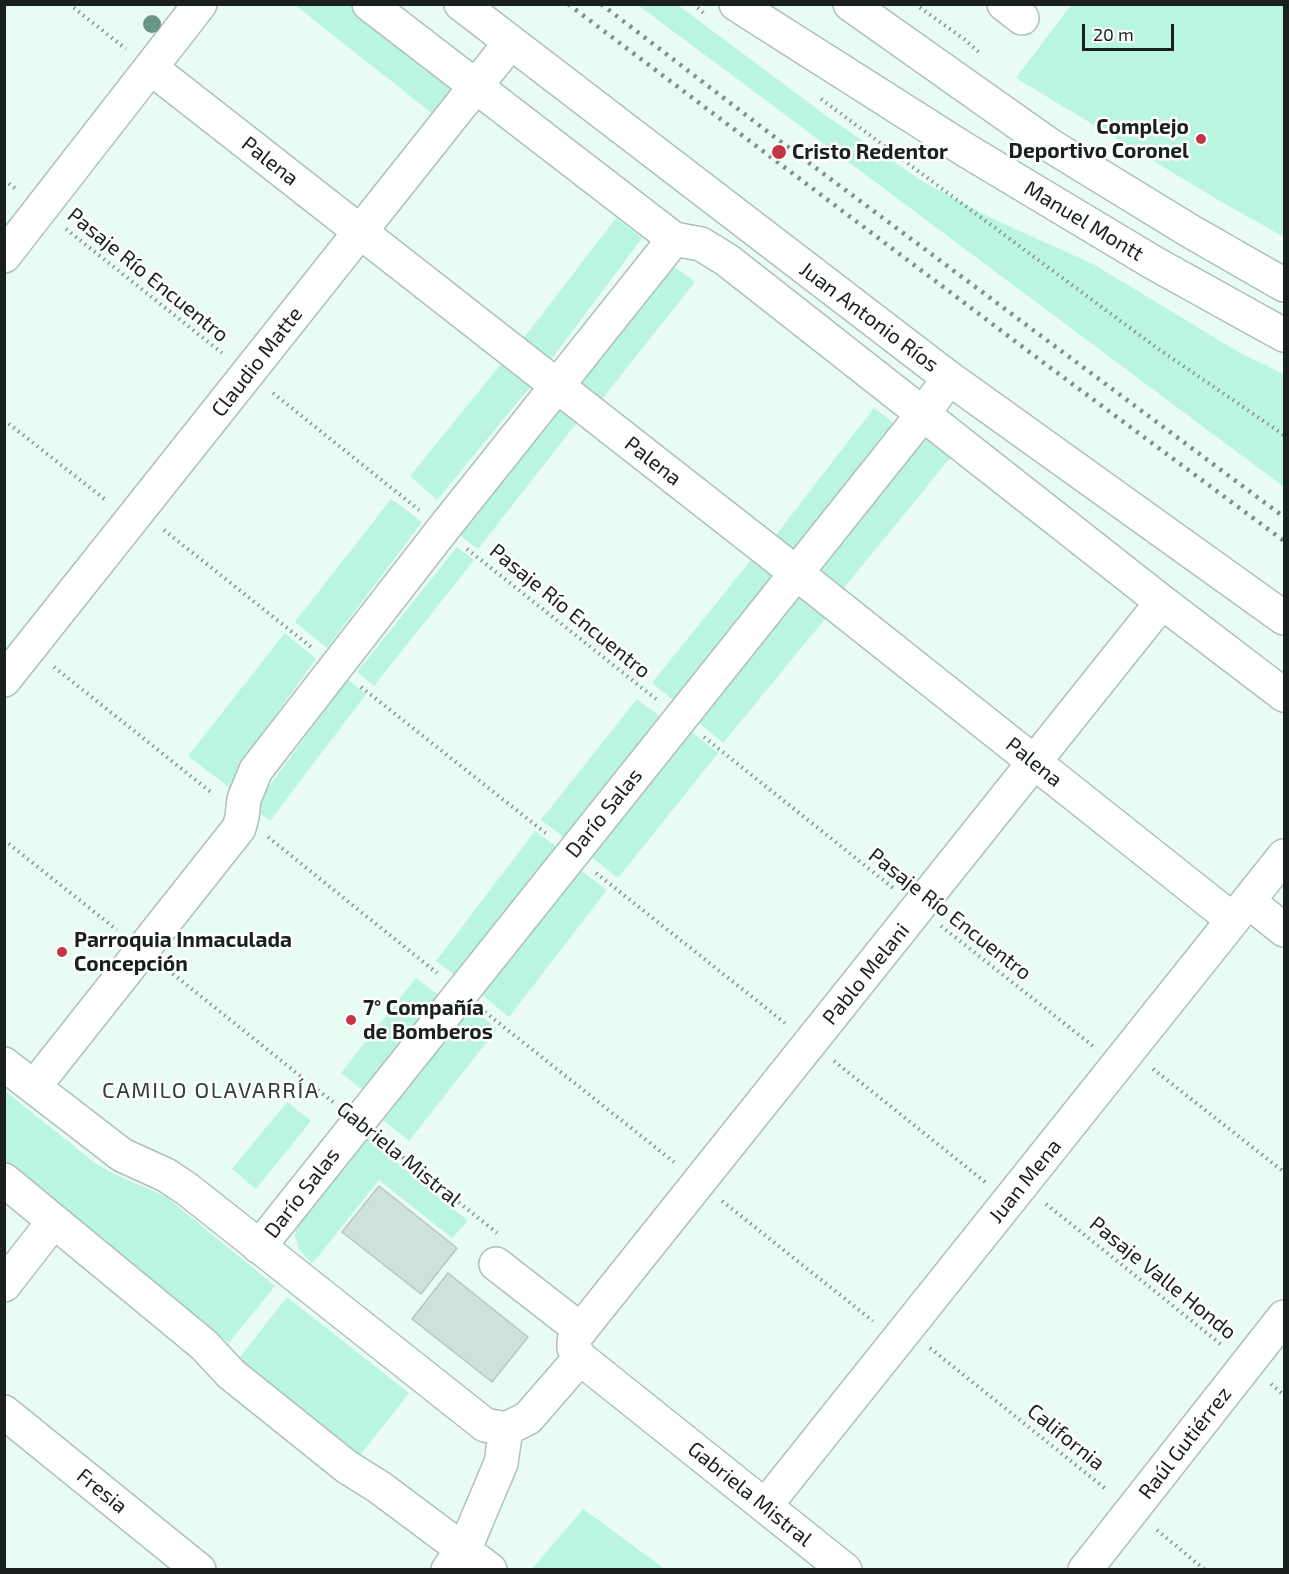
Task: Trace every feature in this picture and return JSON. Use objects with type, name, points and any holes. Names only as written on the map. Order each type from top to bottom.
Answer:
[{"type":"street","points":[[4,256],[200,4]]},
{"type":"street","points":[[369,4],[674,239],[701,244],[727,260],[1284,695]]},
{"type":"street","name":"Juan Antonio Ríos","points":[[462,4],[949,378],[1284,618]]},
{"type":"street","name":"Manuel Montt","points":[[767,4],[998,149],[1284,315]]},
{"type":"street","points":[[850,4],[1048,144],[1190,231],[1284,285]]},
{"type":"street","name":"Manuel Montt","points":[[723,11],[964,149],[1154,263],[1284,335]]},
{"type":"street","name":"Claudio Matte","points":[[4,680],[510,43]]},
{"type":"street","name":"Palena","points":[[151,68],[795,572],[1035,763],[1241,911],[1284,930]]},
{"type":"street","points":[[34,1087],[239,828],[244,799],[256,770],[556,385],[674,239]]},
{"type":"street","name":"Darío Salas","points":[[259,1247],[923,414],[949,378]]},
{"type":"street","name":"Pablo Melani","points":[[506,1429],[528,1418],[578,1345],[919,908],[1162,602]]},
{"type":"street","name":"Juan Mena","points":[[765,1506],[1284,856]]},
{"type":"street","points":[[4,1064],[122,1155],[166,1175],[187,1188],[478,1422],[491,1428],[506,1429],[501,1463],[468,1541],[455,1560]]},
{"type":"street","points":[[4,1180],[204,1345],[225,1369],[347,1467],[379,1487],[455,1560],[490,1569]]},
{"type":"street","points":[[4,1285],[54,1221]]},
{"type":"street","name":"Gabriela Mistral","points":[[500,1251],[578,1345],[765,1506],[845,1569]]},
{"type":"street","name":"Raúl Gutiérrez","points":[[1085,1569],[1284,1317]]},
{"type":"street","name":"Fresia","points":[[4,1412],[199,1569]]},
{"type":"path","points":[[69,4],[151,68]]},
{"type":"path","points":[[693,4],[723,11]]},
{"type":"path","points":[[915,4],[931,16]]},
{"type":"path","points":[[813,93],[1157,348],[1284,435]]},
{"type":"path","name":"Pasaje Río Encuentro","points":[[4,180],[919,908],[1123,1058],[1284,1172]]},
{"type":"path","points":[[4,420],[131,520]]},
{"type":"path","name":"Gabriela Mistral","points":[[4,840],[359,1122],[500,1251]]},
{"type":"path","name":"Pasaje Valle Hondo","points":[[1022,1185],[1284,1395]]},
{"type":"path","name":"California","points":[[907,1329],[1205,1569]]},
{"type":"green space","name":"Complejo Deportivo Coronel","points":[[1072,4],[1284,5],[1284,237],[1218,200],[1016,78]]},
{"type":"green space","points":[[295,5],[385,5],[472,79],[438,118]]},
{"type":"green space","points":[[638,5],[678,5],[828,117],[922,181],[993,219],[1093,264],[1240,353],[1284,374],[1284,487]]},
{"type":"green space","points":[[616,218],[642,238],[544,369],[517,347]]},
{"type":"green space","points":[[672,265],[695,282],[599,403],[579,386]]},
{"type":"green space","points":[[506,358],[535,381],[437,500],[410,476]]},
{"type":"green space","points":[[562,400],[582,416],[478,549],[458,534]]},
{"type":"green space","points":[[874,408],[895,424],[789,561],[769,544]]},
{"type":"green space","points":[[925,435],[950,458],[839,594],[813,574]]},
{"type":"green space","points":[[391,499],[422,522],[327,648],[295,622]]},
{"type":"green space","points":[[457,547],[474,560],[374,686],[357,672]]},
{"type":"green space","points":[[759,550],[786,571],[678,704],[652,683]]},
{"type":"green space","points":[[805,584],[834,608],[723,743],[695,720]]},
{"type":"green space","points":[[285,633],[316,659],[236,770],[234,791],[188,756]]},
{"type":"green space","points":[[347,679],[366,694],[270,821],[257,811],[263,795]]},
{"type":"green space","points":[[637,699],[662,718],[566,839],[541,820]]},
{"type":"green space","points":[[689,730],[718,753],[618,878],[590,856]]},
{"type":"green space","points":[[535,831],[560,849],[461,980],[436,961]]},
{"type":"green space","points":[[579,869],[607,890],[509,1017],[482,995]]},
{"type":"green space","points":[[416,978],[441,997],[365,1092],[341,1073]]},
{"type":"green space","points":[[471,1007],[497,1029],[409,1141],[383,1120]]},
{"type":"green space","points":[[4,1090],[95,1163],[114,1174],[165,1196],[275,1286],[229,1343],[5,1161]]},
{"type":"green space","points":[[287,1102],[311,1121],[256,1189],[232,1169]]},
{"type":"green space","points":[[367,1137],[468,1221],[452,1238],[379,1180],[312,1264],[299,1249],[295,1236],[298,1221]]},
{"type":"green space","points":[[287,1297],[409,1393],[358,1458],[236,1362]]},
{"type":"green space","points":[[583,1509],[665,1569],[532,1569]]},
{"type":"building","points":[[379,1186],[457,1248],[421,1294],[342,1232]]},
{"type":"building","points":[[448,1273],[528,1337],[492,1382],[412,1319]]},
{"type":"railway","points":[[568,4],[1284,541]]},
{"type":"railway","points":[[601,4],[785,145],[1284,517]]},
{"type":"place","name":"Complejo Deportivo Coronel","points":[[1201,139]]},
{"type":"place","name":"Cristo Redentor","points":[[779,152]]},
{"type":"place","name":"Parroquia Inmaculada Concepción","points":[[62,952]]},
{"type":"place","name":"7° Compañía de Bomberos","points":[[351,1020]]},
{"type":"district","name":"CAMILO OLAVARRÍA","points":[[211,1091]]}]
